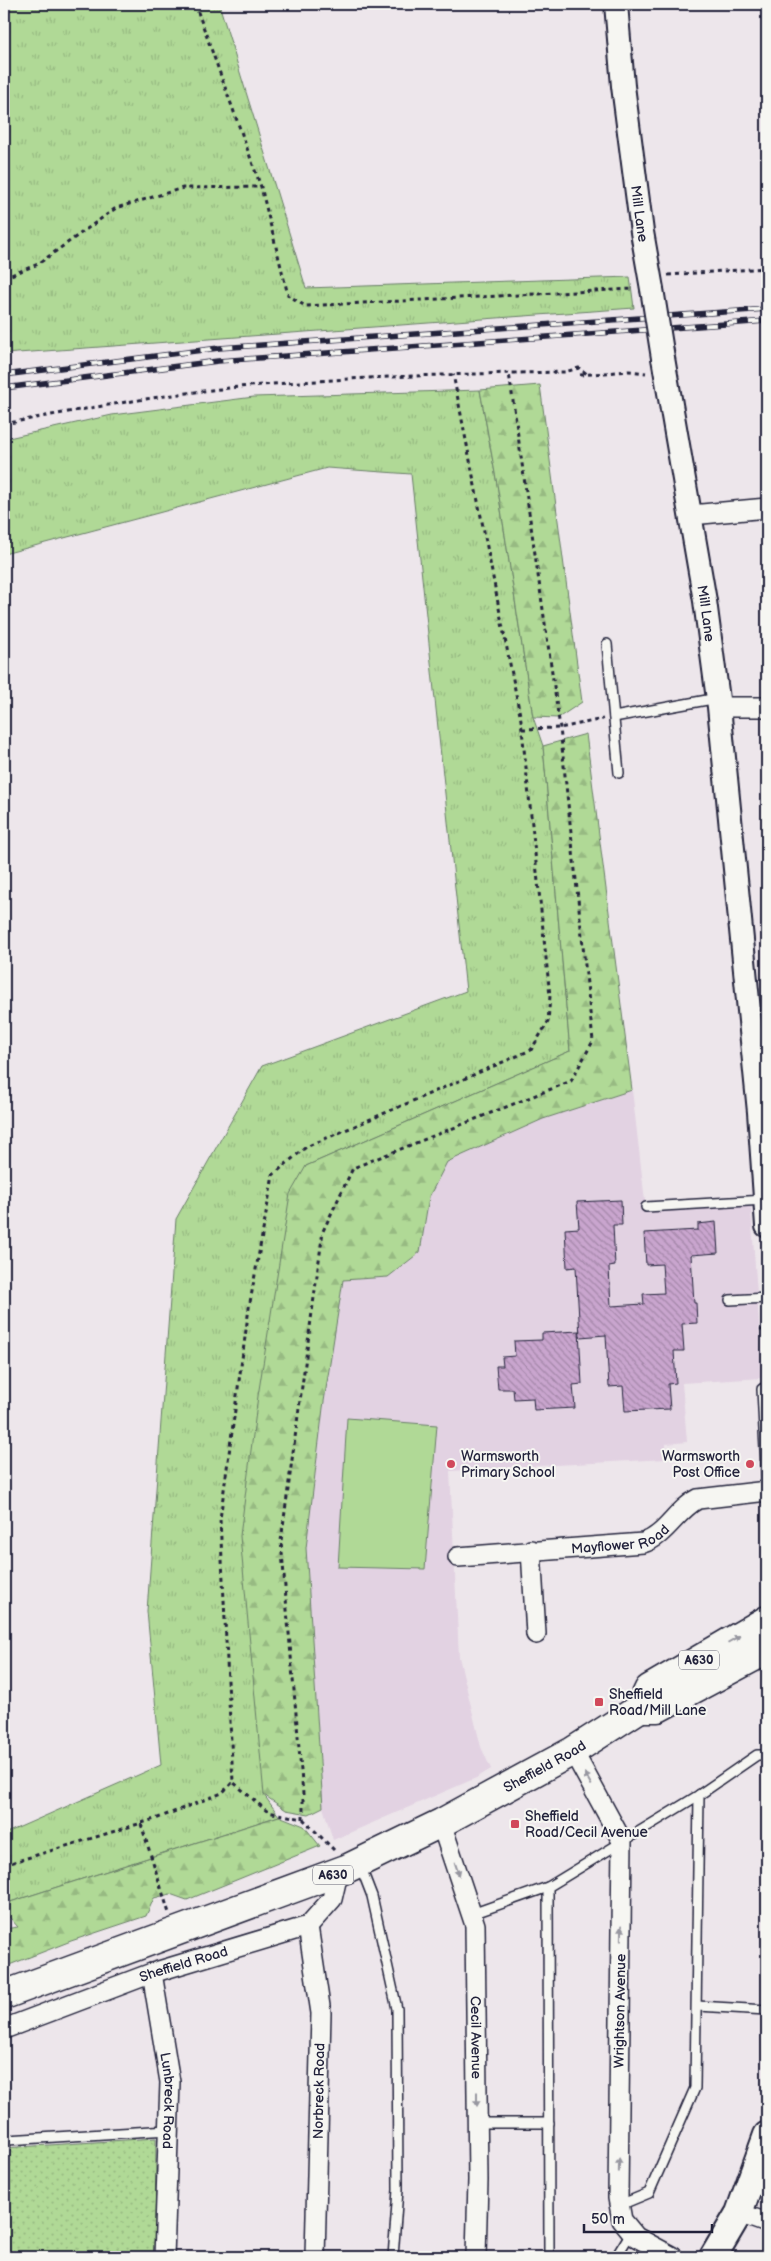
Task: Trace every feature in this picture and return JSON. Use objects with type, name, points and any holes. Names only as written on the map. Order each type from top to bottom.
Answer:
[{"type":"main road","name":"Sheffield Road","points":[[4,1995],[348,1868],[441,1823],[573,1751],[640,1708],[649,1690],[767,1620]]},
{"type":"main road","name":"Sheffield Road","points":[[640,1708],[658,1708],[767,1650]]},
{"type":"main road","points":[[713,2257],[739,2213],[767,2135]]},
{"type":"street","name":"Mill Lane","points":[[616,4],[623,86],[642,232],[691,515],[719,703],[763,1112],[767,1226]]},
{"type":"street","points":[[691,515],[767,508]]},
{"type":"street","points":[[719,703],[767,707]]},
{"type":"street","name":"Mayflower Road","points":[[458,1557],[643,1543],[653,1540],[689,1503],[698,1499],[767,1490]]},
{"type":"street","points":[[531,1550],[536,1634]]},
{"type":"street","name":"Wrightson Avenue","points":[[573,1751],[622,1841],[620,2205],[622,2220],[636,2237],[673,2257]]},
{"type":"street","name":"Cecil Avenue","points":[[441,1823],[475,1925],[476,2257]]},
{"type":"street","points":[[308,1926],[332,1899],[348,1868]]},
{"type":"street","name":"Sheffield Road","points":[[4,2029],[152,1974],[308,1926]]},
{"type":"street","name":"Norbreck Road","points":[[308,1926],[321,2013],[315,2257]]},
{"type":"street","name":"Lunbreck Road","points":[[152,1974],[170,2082],[164,2257]]},
{"type":"street","points":[[739,2213],[767,2223]]},
{"type":"lane","points":[[607,644],[619,773]]},
{"type":"lane","points":[[614,717],[719,703]]},
{"type":"lane","points":[[646,1207],[765,1200]]},
{"type":"lane","points":[[730,1300],[767,1298]]},
{"type":"lane","points":[[767,1386],[762,1389],[767,1490]]},
{"type":"lane","points":[[472,1914],[548,1887],[699,1795],[757,1755],[767,1755]]},
{"type":"lane","points":[[620,2205],[648,2194],[695,2088],[699,1795]]},
{"type":"lane","points":[[348,1868],[372,1896],[396,2009],[398,2190],[393,2257]]},
{"type":"lane","points":[[548,1887],[549,2257]]},
{"type":"lane","points":[[697,2006],[767,2010]]},
{"type":"lane","points":[[477,2123],[549,2124]]},
{"type":"lane","points":[[4,2149],[6,2140],[168,2130]]},
{"type":"lane","points":[[616,2257],[632,2231]]},
{"type":"path","points":[[196,4],[261,187],[288,295],[305,306],[651,282],[767,268]]},
{"type":"path","points":[[4,278],[38,264],[116,208],[183,188],[261,187]]},
{"type":"path","points":[[580,375],[665,367]]},
{"type":"path","points":[[4,424],[114,403],[239,387],[453,374],[565,372],[579,368],[587,374]]},
{"type":"path","points":[[303,1820],[303,1794],[280,1541],[323,1231],[353,1168],[571,1081],[593,1041],[560,728],[509,373]]},
{"type":"path","points":[[348,1868],[334,1850],[303,1820],[268,1812],[233,1782],[220,1519],[249,1308],[273,1174],[306,1147],[531,1050],[548,1022],[550,996],[522,729],[453,374]]},
{"type":"path","points":[[522,729],[560,728],[580,722],[614,717]]},
{"type":"path","points":[[760,1330],[767,1330]]},
{"type":"path","points":[[4,1865],[141,1824],[222,1793],[233,1782]]},
{"type":"path","points":[[141,1824],[175,1933]]},
{"type":"shaded area","name":"Warmsworth Primary School","points":[[632,1090],[645,1201],[750,1196],[763,1378],[682,1383],[687,1442],[666,1444],[666,1459],[450,1471],[459,1657],[481,1747],[491,1769],[476,1778],[333,1840],[323,1807],[306,1548],[323,1408],[343,1279],[388,1277],[420,1252],[429,1197],[446,1162],[543,1119]]},
{"type":"green space","points":[[4,4],[219,4],[306,288],[630,277],[634,308],[4,354]]},
{"type":"green space","points":[[540,385],[582,702],[558,718],[533,717],[498,490],[480,390]]},
{"type":"green space","points":[[480,390],[498,490],[533,717],[543,746],[570,1051],[306,1166],[264,1795],[279,1816],[4,1904],[4,1834],[161,1765],[147,1611],[176,1219],[262,1066],[466,991],[411,474],[327,468],[4,554],[4,439],[112,415],[254,397]]},
{"type":"green space","points":[[586,734],[632,1090],[543,1119],[447,1162],[429,1197],[420,1252],[388,1277],[343,1280],[323,1408],[306,1548],[323,1807],[309,1814],[286,1810],[264,1795],[240,1536],[258,1396],[290,1194],[306,1166],[570,1051],[543,746]]},
{"type":"green space","points":[[347,1418],[437,1425],[425,1569],[338,1567]]},
{"type":"green space","points":[[279,1816],[304,1826],[320,1846],[187,1900],[170,1894],[154,1898],[146,1916],[71,1941],[4,1967],[4,1929],[18,1927],[4,1911],[4,1904]]},
{"type":"green space","points":[[156,2138],[155,2257],[4,2257],[4,2148]]},
{"type":"building","points":[[621,1200],[622,1225],[613,1225],[615,1266],[609,1267],[611,1306],[644,1304],[643,1294],[664,1293],[662,1264],[646,1265],[644,1233],[698,1230],[698,1224],[716,1222],[718,1253],[691,1255],[697,1323],[682,1324],[684,1351],[674,1351],[676,1383],[668,1384],[670,1409],[625,1411],[623,1386],[609,1387],[606,1335],[580,1337],[576,1267],[567,1268],[565,1229],[579,1228],[577,1202]]},
{"type":"building","points":[[579,1331],[582,1384],[573,1385],[575,1408],[534,1410],[533,1398],[514,1399],[513,1389],[498,1389],[496,1366],[503,1366],[502,1357],[515,1356],[514,1341],[542,1340],[542,1333]]},
{"type":"railway","points":[[4,375],[219,348],[767,309]]},
{"type":"railway","points":[[4,388],[218,361],[767,321]]},
{"type":"place","name":"Warmsworth Primary School","points":[[451,1464]]},
{"type":"place","name":"Warmsworth Post Office","points":[[750,1464]]},
{"type":"place","name":"Sheffield Road/Mill Lane","points":[[599,1702]]},
{"type":"place","name":"Sheffield Road/Cecil Avenue","points":[[515,1824]]}]
